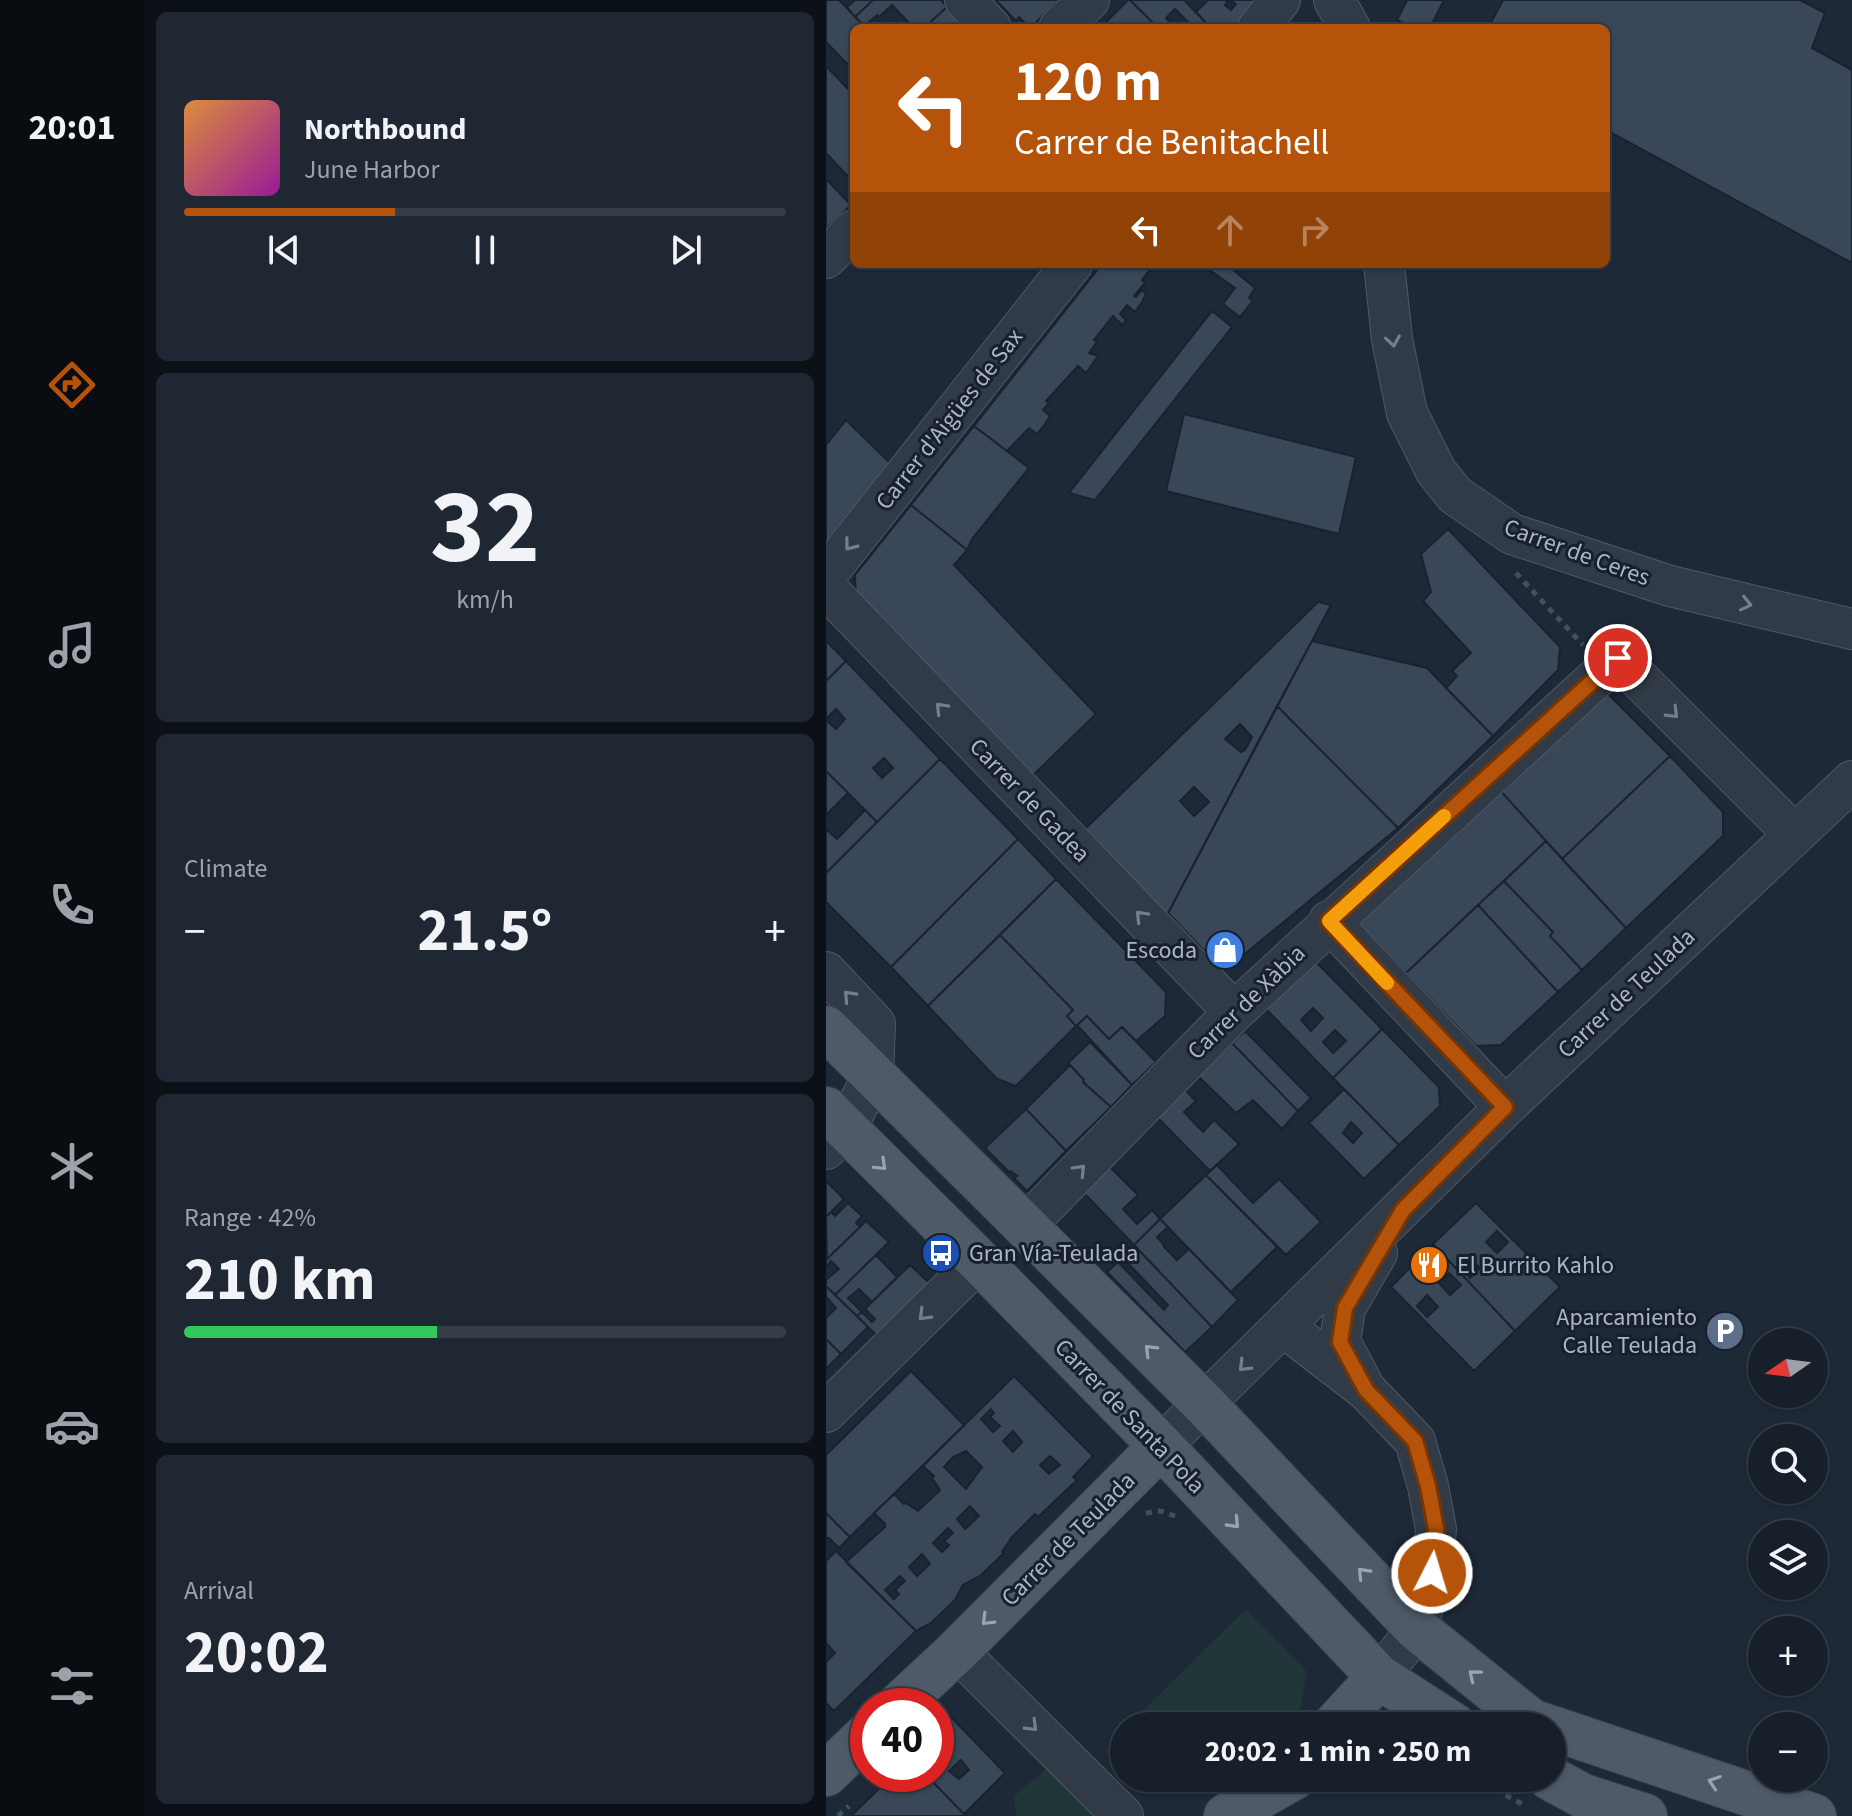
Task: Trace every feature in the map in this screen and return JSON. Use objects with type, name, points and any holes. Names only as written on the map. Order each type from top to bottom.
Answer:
[{"type":"main road","points":[[826,1028],[1205,1405],[1417,1629],[1520,1712]]},
{"type":"main road","name":"Carrer de Santa Pola","points":[[832,1129],[979,1261],[1161,1446],[1379,1677],[1422,1712]]},
{"type":"main road","name":"Carrer de Teulada","points":[[917,1688],[1161,1446]]},
{"type":"main road","points":[[1347,1712],[1379,1677]]},
{"type":"main road","points":[[1566,1733],[1814,1816]]},
{"type":"main road","points":[[826,1774],[850,1751]]},
{"type":"main road","points":[[1226,1816],[1266,1792]]},
{"type":"main road","points":[[1560,1799],[1645,1816]]},
{"type":"street","points":[[965,0],[987,24]]},
{"type":"street","points":[[1063,24],[1089,0]]},
{"type":"street","points":[[1261,24],[1280,0]]},
{"type":"street","points":[[1334,0],[1348,24]]},
{"type":"street","points":[[826,258],[850,234]]},
{"type":"street","name":"Carrer d'Aigües de Sax","points":[[826,575],[1069,268]]},
{"type":"street","name":"Carrer de Ceres","points":[[1384,268],[1392,339],[1407,413],[1436,471],[1455,495],[1512,534],[1670,586],[1852,629]]},
{"type":"street","name":"Carrer de Gadea","points":[[826,588],[1234,1012]]},
{"type":"street","name":"Carrer de Xàbia","points":[[1025,1226],[1234,1012],[1329,921],[1618,658],[1794,834]]},
{"type":"street","name":"Carrer de Teulada","points":[[1161,1446],[1505,1107],[1852,781]]},
{"type":"street","points":[[1329,921],[1505,1107]]},
{"type":"street","points":[[826,972],[875,1024],[873,1076],[832,1129]]},
{"type":"street","name":"Carrer de Teulada","points":[[1366,1390],[1340,1342],[1345,1308],[1403,1210]]},
{"type":"street","points":[[826,1412],[979,1261]]},
{"type":"street","name":"Carrer de Teulada","points":[[1283,1326],[1366,1390],[1415,1441],[1436,1529],[1432,1573],[1417,1629]]},
{"type":"street","points":[[1379,1677],[1417,1629]]},
{"type":"street","points":[[957,1651],[1123,1816]]},
{"type":"path","points":[[1512,534],[1511,567],[1576,637]]},
{"type":"path","points":[[1132,1516],[1160,1511],[1177,1517]]},
{"type":"path","points":[[1531,1792],[1560,1799]]},
{"type":"green space","points":[[1246,1609],[1307,1672],[1300,1709],[1296,1712],[1141,1712]]},
{"type":"green space","points":[[1047,1769],[1096,1816],[1016,1816],[1014,1796]]},
{"type":"building","points":[[826,0],[839,0],[862,24],[850,24],[850,67],[826,42]]},
{"type":"building","points":[[855,0],[873,0],[855,17],[847,7]]},
{"type":"building","points":[[873,0],[941,0],[947,7],[928,24],[906,24],[908,22],[892,5],[866,24],[855,17]]},
{"type":"building","points":[[996,0],[1059,0],[1034,24],[1026,24],[1019,17],[1016,21]]},
{"type":"building","points":[[1130,0],[1154,24],[1104,24]]},
{"type":"building","points":[[1130,0],[1184,0],[1207,24],[1186,24],[1188,22],[1175,9],[1166,18],[1171,24],[1154,24]]},
{"type":"building","points":[[1208,0],[1228,0],[1225,5],[1231,10],[1236,4],[1230,0],[1261,0],[1242,24],[1207,24],[1196,12]]},
{"type":"building","points":[[1407,0],[1444,0],[1432,24],[1406,24],[1397,20]]},
{"type":"building","points":[[1503,0],[1800,0],[1825,13],[1812,48],[1852,70],[1852,263],[1610,132],[1610,24],[1490,24]]},
{"type":"building","points":[[947,7],[963,24],[928,24]]},
{"type":"building","points":[[826,66],[850,91],[850,179],[826,153]]},
{"type":"building","points":[[826,179],[850,206],[826,229]]},
{"type":"building","points":[[1099,268],[1151,268],[1142,280],[1145,283],[1134,296],[1142,290],[1146,294],[1142,302],[1135,312],[1127,305],[1120,314],[1126,320],[1122,325],[1113,316],[1094,340],[1097,342],[1089,353],[1098,356],[1086,373],[1078,366],[1046,401],[1049,403],[1043,410],[1050,416],[1037,434],[1029,428],[1007,451],[974,426]]},
{"type":"building","points":[[1207,268],[1231,268],[1255,288],[1249,298],[1253,301],[1240,317],[1223,304],[1235,288]]},
{"type":"building","points":[[1212,311],[1232,327],[1095,500],[1069,493]]},
{"type":"building","points":[[1184,414],[1356,457],[1339,534],[1166,491]]},
{"type":"building","points":[[846,420],[892,465],[826,549],[826,445]]},
{"type":"building","points":[[974,426],[1029,468],[972,539],[967,550],[911,505]]},
{"type":"building","points":[[911,505],[967,550],[954,565],[1096,714],[1028,780],[856,601],[855,575]]},
{"type":"building","points":[[1448,529],[1560,647],[1558,670],[1493,736],[1446,688],[1457,676],[1452,671],[1471,653],[1423,601],[1431,592],[1421,554]]},
{"type":"building","points":[[1318,602],[1331,605],[1165,919],[1081,833]],"holes":[[[1240,724],[1252,737],[1241,752],[1225,739]],[[1194,787],[1209,802],[1194,816],[1180,801]]]},
{"type":"building","points":[[826,641],[846,661],[826,681]]},
{"type":"building","points":[[1312,641],[1427,668],[1493,736],[1398,828],[1277,706]]},
{"type":"building","points":[[846,661],[940,759],[877,822],[826,771],[826,720],[836,729],[845,719],[836,709],[826,719],[826,681]],"holes":[[[884,758],[893,768],[882,778],[873,768]]]},
{"type":"building","points":[[1602,688],[1670,756],[1562,859],[1498,788]]},
{"type":"building","points":[[1277,706],[1398,828],[1235,962],[1212,959],[1168,913]]},
{"type":"building","points":[[1670,756],[1723,812],[1723,836],[1626,928],[1562,859]]},
{"type":"building","points":[[940,759],[1018,839],[891,967],[826,902],[826,873]]},
{"type":"building","points":[[826,771],[848,793],[826,815]]},
{"type":"building","points":[[1498,788],[1546,841],[1406,973],[1357,922]]},
{"type":"building","points":[[865,810],[877,822],[826,873],[826,829],[837,839]]},
{"type":"building","points":[[1018,839],[1056,879],[928,1006],[891,967]]},
{"type":"building","points":[[1546,841],[1626,928],[1582,970],[1550,936],[1553,932],[1504,881]]},
{"type":"building","points":[[1056,879],[1166,992],[1165,1016],[1136,1041],[1122,1027],[1109,1039],[1087,1016],[1076,1026],[1067,1016],[1073,1010],[1000,935]]},
{"type":"building","points":[[1504,881],[1553,932],[1550,936],[1582,970],[1558,992],[1478,905]]},
{"type":"building","points":[[1478,905],[1558,992],[1501,1045],[1476,1046],[1406,973]]},
{"type":"building","points":[[1000,935],[1073,1010],[1067,1016],[1076,1026],[1016,1086],[997,1079],[928,1006]]},
{"type":"building","points":[[1316,962],[1382,1029],[1333,1078],[1266,1009]],"holes":[[[1313,1008],[1323,1018],[1311,1031],[1301,1020]],[[1335,1030],[1346,1041],[1333,1053],[1323,1042]]]},
{"type":"building","points":[[1087,1016],[1109,1039],[1122,1027],[1156,1062],[1132,1085],[1077,1025]]},
{"type":"building","points":[[1382,1029],[1439,1087],[1440,1106],[1399,1145],[1333,1078]]},
{"type":"building","points":[[1245,1031],[1311,1098],[1298,1111],[1232,1043]]},
{"type":"building","points":[[1090,1042],[1132,1085],[1111,1107],[1083,1082],[1068,1063]]},
{"type":"building","points":[[1232,1043],[1298,1111],[1282,1129],[1253,1100],[1236,1113],[1198,1076]]},
{"type":"building","points":[[1070,1065],[1083,1082],[1111,1107],[1066,1151],[1026,1109]]},
{"type":"building","points":[[1184,1089],[1196,1101],[1184,1112],[1203,1132],[1214,1120],[1239,1144],[1210,1171],[1156,1116]]},
{"type":"building","points":[[1344,1089],[1399,1145],[1364,1179],[1309,1123]],"holes":[[[1351,1122],[1362,1133],[1353,1143],[1343,1133]]]},
{"type":"building","points":[[1026,1109],[1066,1151],[1027,1191],[1014,1178],[1017,1176],[985,1148]]},
{"type":"building","points":[[1107,1164],[1138,1195],[1123,1209],[1137,1224],[1152,1210],[1160,1219],[1134,1245],[1082,1191]]},
{"type":"building","points":[[1217,1165],[1253,1203],[1279,1179],[1321,1222],[1286,1255],[1206,1175]]},
{"type":"building","points":[[1206,1175],[1277,1247],[1231,1292],[1160,1219]]},
{"type":"building","points":[[826,1181],[844,1199],[826,1217]]},
{"type":"building","points":[[848,1203],[862,1216],[856,1223],[860,1227],[827,1259],[826,1217],[831,1212],[835,1216]]},
{"type":"building","points":[[1476,1203],[1560,1287],[1515,1331],[1433,1244]],"holes":[[[1497,1231],[1508,1242],[1497,1253],[1486,1242]],[[1470,1258],[1480,1268],[1470,1278],[1461,1267]]]},
{"type":"building","points":[[1160,1219],[1168,1227],[1157,1237],[1164,1247],[1177,1260],[1189,1249],[1238,1300],[1212,1327],[1134,1245]]},
{"type":"building","points":[[866,1221],[889,1242],[835,1295],[826,1286],[826,1280],[839,1269],[831,1261],[826,1267],[826,1260]]},
{"type":"building","points":[[1433,1244],[1515,1331],[1474,1371],[1391,1287]],"holes":[[[1449,1273],[1461,1285],[1450,1295],[1439,1283]],[[1427,1295],[1438,1307],[1427,1317],[1417,1306]]]},
{"type":"building","points":[[1134,1245],[1212,1327],[1185,1352],[1107,1272],[1118,1262],[1164,1310],[1168,1305],[1122,1257]]},
{"type":"building","points":[[876,1255],[897,1277],[872,1302],[859,1289],[848,1298],[862,1312],[857,1316],[835,1295]]},
{"type":"building","points":[[910,1265],[936,1289],[880,1339],[857,1316],[862,1312],[872,1322],[875,1319],[865,1309]]},
{"type":"building","points":[[826,1286],[868,1327],[841,1354],[826,1339],[826,1318],[836,1308],[826,1297]]},
{"type":"building","points":[[826,1339],[841,1354],[826,1369]]},
{"type":"building","points":[[911,1371],[964,1425],[850,1537],[826,1513],[826,1455]]},
{"type":"building","points":[[1014,1376],[1093,1456],[1073,1477],[1077,1480],[1012,1537],[1004,1553],[980,1576],[963,1585],[955,1600],[931,1623],[916,1631],[846,1562],[885,1527],[874,1513],[894,1494],[918,1511],[940,1490],[932,1478],[934,1476],[923,1466]],"holes":[[[991,1409],[994,1413],[990,1417],[1000,1426],[993,1432],[981,1419]],[[1013,1431],[1022,1442],[1013,1452],[1003,1441]],[[966,1451],[982,1467],[966,1489],[944,1467],[953,1457]],[[1050,1456],[1060,1465],[1049,1474],[1040,1465]],[[970,1506],[979,1516],[965,1529],[957,1519]],[[948,1528],[953,1533],[944,1541],[949,1545],[942,1552],[933,1543]],[[922,1554],[930,1564],[917,1576],[909,1567]],[[900,1576],[905,1581],[895,1590],[899,1594],[894,1599],[885,1590]]]},
{"type":"building","points":[[826,1513],[850,1537],[839,1548],[826,1538]]},
{"type":"building","points":[[836,1551],[916,1631],[858,1688],[850,1688],[850,1695],[834,1711],[826,1703],[826,1659],[835,1653],[826,1643],[826,1561]]},
{"type":"building","points":[[954,1720],[1005,1773],[964,1814],[943,1792],[954,1792],[954,1775],[959,1779],[969,1770],[961,1760],[954,1766]]},
{"type":"building","points":[[876,1792],[943,1792],[966,1816],[851,1816]]},
{"type":"slow traffic","points":[[1387,983],[1329,921],[1444,816]]},
{"type":"place","name":"Escoda","points":[[1225,950]]},
{"type":"place","name":"Gran Vía-Teulada","points":[[941,1253]]},
{"type":"place","name":"El Burrito Kahlo","points":[[1429,1265]]},
{"type":"place","name":"Aparcamiento Calle Teulada","points":[[1725,1331]]},
{"type":"route","points":[[1432,1573],[1436,1529],[1415,1441],[1366,1390],[1340,1342],[1345,1308],[1403,1210],[1505,1107],[1329,921],[1618,658]]}]
